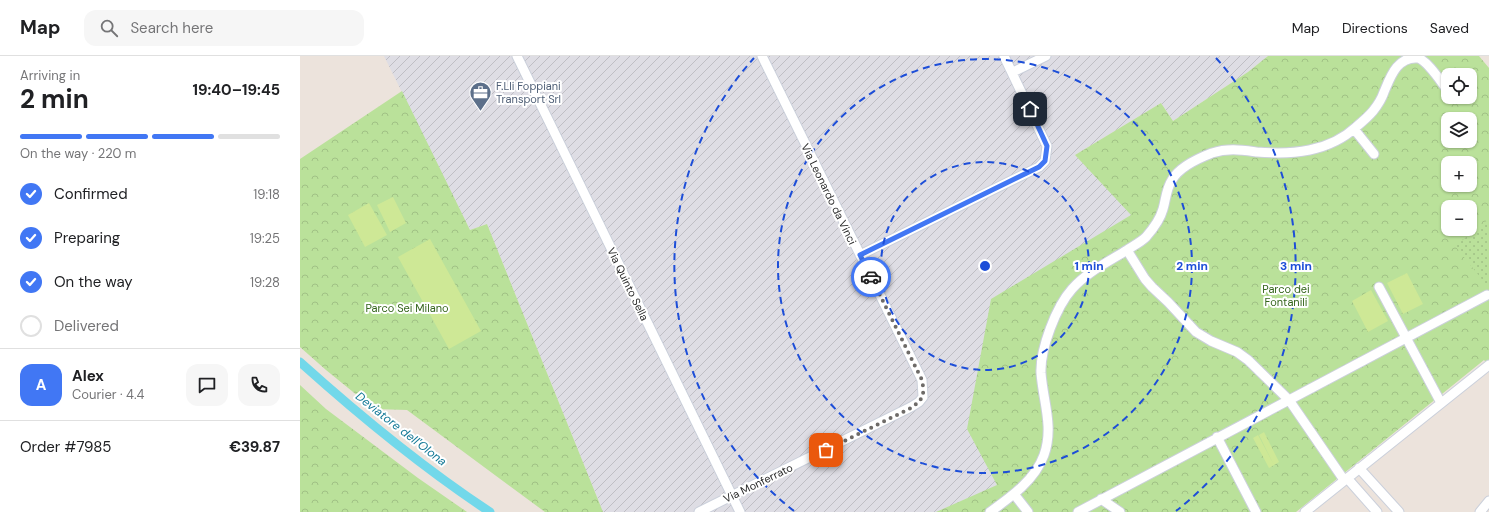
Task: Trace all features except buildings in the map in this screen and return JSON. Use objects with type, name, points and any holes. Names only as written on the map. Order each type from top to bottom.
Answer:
[{"type":"street","name":"Via Quinto Sella","points":[[517,56],[740,512]]},
{"type":"street","name":"Via Leonardo da Vinci","points":[[762,56],[922,380],[923,397]]},
{"type":"street","points":[[860,255],[1039,167],[1045,161],[1047,146],[1004,56]]},
{"type":"street","points":[[1012,72],[1046,56]]},
{"type":"street","points":[[990,512],[1014,494],[1033,475],[1044,456],[1048,437],[1048,413],[1041,372],[1050,329],[1058,309],[1071,290],[1087,274],[1144,239],[1158,222],[1163,209],[1166,192],[1172,178],[1186,165],[1212,153],[1231,149],[1279,153],[1299,152],[1317,149],[1334,143],[1354,129],[1373,111],[1383,94],[1392,72],[1398,63],[1408,58],[1418,58],[1426,63],[1441,81]]},
{"type":"street","points":[[1354,129],[1374,154]]},
{"type":"street","points":[[1127,250],[1145,279],[1196,332],[1243,356],[1289,400],[1346,479],[1377,512]]},
{"type":"street","points":[[1379,287],[1440,403]]},
{"type":"street","points":[[1078,512],[1216,437],[1487,295]]},
{"type":"street","points":[[1305,512],[1489,365]]},
{"type":"street","name":"Via Monferrato","points":[[699,512],[911,408],[923,397]]},
{"type":"street","points":[[1216,437],[1256,512]]},
{"type":"street","points":[[1359,468],[1399,512]]},
{"type":"street","points":[[1014,494],[1028,512]]},
{"type":"street","points":[[1101,499],[1120,512]]},
{"type":"street","points":[[1480,512],[1489,501]]},
{"type":"shaded area","points":[[384,56],[1268,56],[1248,72],[1173,121],[1161,103],[1075,155],[1132,215],[1086,243],[967,429],[998,485],[937,512],[603,512],[487,224],[470,230]]},
{"type":"green space","name":"Parco dei Fontanili","points":[[1268,56],[1479,56],[1489,68],[1489,366],[1484,360],[1296,512],[936,512],[997,485],[967,429],[991,299],[1131,215],[1075,155],[1161,103],[1173,121],[1248,72]]},
{"type":"green space","name":"Parco Sei Milano","points":[[402,91],[470,230],[487,224],[603,512],[545,512],[407,410],[374,409],[300,347],[300,159]]},
{"type":"green space","points":[[393,197],[406,223],[390,232],[377,205]]},
{"type":"green space","points":[[369,203],[387,235],[365,247],[348,215]]},
{"type":"green space","points":[[1489,219],[1489,288],[1455,246],[1468,236],[1477,236],[1477,229]]},
{"type":"green space","points":[[430,239],[481,331],[449,349],[398,257]]},
{"type":"green space","points":[[1407,273],[1423,304],[1403,314],[1387,283]]},
{"type":"green space","points":[[1371,290],[1388,321],[1368,332],[1352,301]]},
{"type":"green space","points":[[300,385],[326,409],[418,478],[467,512],[300,512]]},
{"type":"green space","points":[[1264,432],[1279,462],[1274,465],[1259,435]]},
{"type":"green space","points":[[1258,435],[1274,465],[1269,468],[1253,438]]},
{"type":"waterway","name":"Deviatore dell'Olona","points":[[300,362],[345,402],[416,459],[490,512]]},
{"type":"way so far","points":[[826,450],[911,408],[923,397],[924,389],[922,380],[871,277]]},
{"type":"place","name":"F.Lli Foppiani Transport Srl","points":[[480,112]]},
{"type":"route","points":[[871,277],[860,255],[1039,167],[1045,161],[1047,146],[1030,109]]}]
